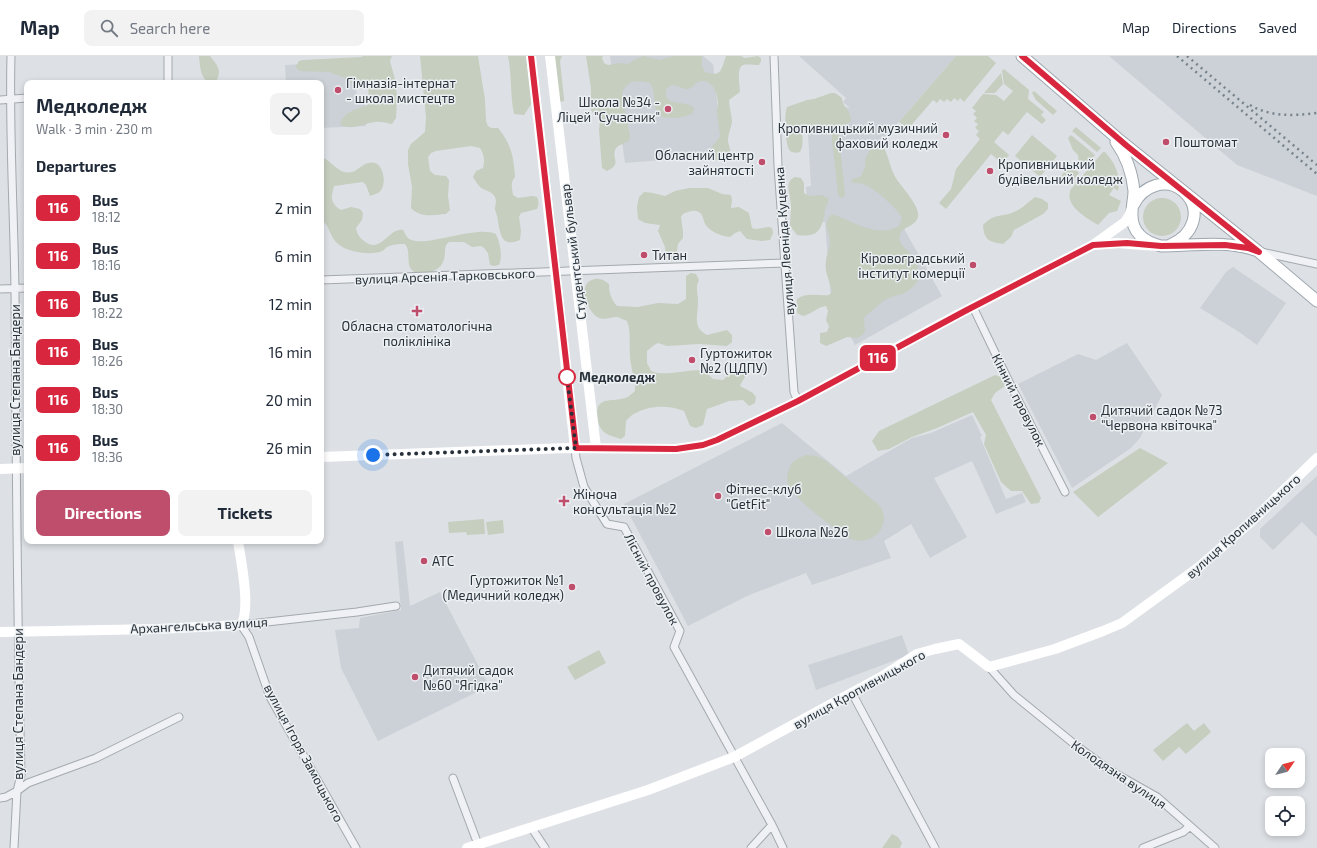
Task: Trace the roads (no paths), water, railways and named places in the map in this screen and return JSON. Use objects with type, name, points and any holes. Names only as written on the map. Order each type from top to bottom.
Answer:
[{"type":"main road","points":[[1022,56],[1110,132],[1259,252],[1317,301]]},
{"type":"main road","points":[[1110,132],[1130,165],[1134,193],[1132,223],[1136,232],[1143,239],[1151,244],[1161,246],[1225,245],[1248,248],[1259,252]]},
{"type":"main road","points":[[1132,208],[1141,193],[1153,186],[1167,184],[1183,191],[1192,206],[1192,226],[1187,235],[1180,241],[1171,245],[1161,246]]},
{"type":"street","name":"вулиця Степана Бандери","points":[[11,56],[10,99],[15,288],[17,631],[21,775],[17,792],[14,848]]},
{"type":"street","points":[[168,56],[168,80]]},
{"type":"street","name":"Студентський бульвар","points":[[531,56],[556,272],[586,448]]},
{"type":"street","name":"Студентський бульвар","points":[[550,56],[575,271],[586,448]]},
{"type":"street","name":"вулиця Леоніда Куценка","points":[[774,56],[778,166],[794,392],[798,401]]},
{"type":"street","points":[[0,100],[24,98]]},
{"type":"street","points":[[324,457],[586,448],[676,449],[703,445],[717,440],[798,401],[973,307],[1093,245],[1125,222],[1132,208]]},
{"type":"street","points":[[1093,245],[1127,243],[1161,246]]},
{"type":"street","points":[[1259,252],[1317,264]]},
{"type":"street","name":"вулиця Арсенія Тарковського","points":[[324,280],[785,262]]},
{"type":"street","points":[[0,289],[24,288]]},
{"type":"street","name":"Кінний провулок","points":[[973,307],[1065,492]]},
{"type":"street","name":"Лісний провулок","points":[[586,448],[576,458],[584,487],[607,524],[624,527],[628,533],[680,631],[674,647],[772,825],[783,848]]},
{"type":"street","name":"вулиця Кропивницького","points":[[467,848],[478,846],[531,827],[648,790],[734,757],[883,676],[917,654],[935,648],[959,644],[989,667],[1055,649],[1122,623],[1199,567],[1253,520],[1317,458]]},
{"type":"street","points":[[0,469],[24,468]]},
{"type":"street","points":[[238,544],[246,600],[244,619],[241,624]]},
{"type":"street","name":"Архангельська вулиця","points":[[0,632],[157,629],[241,624],[357,612],[396,606]]},
{"type":"street","name":"вулиця Ігоря Замоцького","points":[[241,624],[249,637],[270,697],[356,848]]},
{"type":"street","name":"Колодязна вулиця","points":[[989,667],[1014,695],[1078,747],[1111,771],[1157,797],[1216,848]]},
{"type":"street","points":[[852,693],[935,848]]},
{"type":"street","points":[[0,798],[17,792],[28,783],[96,758],[179,717]]},
{"type":"street","points":[[454,778],[478,846]]},
{"type":"street","points":[[752,848],[772,825]]},
{"type":"street","points":[[1143,848],[1183,832],[1190,826]]},
{"type":"street","points":[[531,827],[545,848]]},
{"type":"railway","points":[[1177,56],[1317,174]]},
{"type":"railway","points":[[1187,56],[1317,165]]},
{"type":"railway","points":[[1250,105],[1266,112],[1282,115],[1317,113]]},
{"type":"place","name":"Гімназія-інтернат - школа мистецтв","points":[[338,90]]},
{"type":"place","name":"Школа №34 - Ліцей \"Сучасник\"","points":[[668,109]]},
{"type":"place","name":"Кропивницький музичний фаховий коледж","points":[[946,135]]},
{"type":"place","name":"Поштомат","points":[[1166,142]]},
{"type":"place","name":"Обласний центр зайнятості","points":[[762,162]]},
{"type":"place","name":"Кропивницький будівельний коледж","points":[[990,171]]},
{"type":"place","name":"Титан","points":[[644,255]]},
{"type":"place","name":"Кіровоградський інститут комерції","points":[[973,265]]},
{"type":"place","name":"Обласна стоматологічна поліклініка","points":[[417,311]]},
{"type":"place","name":"Гуртожиток №2 (ЦДПУ)","points":[[692,360]]},
{"type":"place","name":"Медколедж","points":[[567,377]]},
{"type":"place","name":"Дитячий садок №73 \"Червона квіточка\"","points":[[1093,417]]},
{"type":"place","name":"Фітнес-клуб \"GetFit\"","points":[[718,496]]},
{"type":"place","name":"Жіноча консультація №2","points":[[564,501]]},
{"type":"place","name":"Школа №26","points":[[768,532]]},
{"type":"place","name":"АТС","points":[[424,561]]},
{"type":"place","name":"Гуртожиток №1 (Медичний коледж)","points":[[572,587]]},
{"type":"place","name":"Дитячий садок №60 \"Ягідка\"","points":[[415,677]]}]
